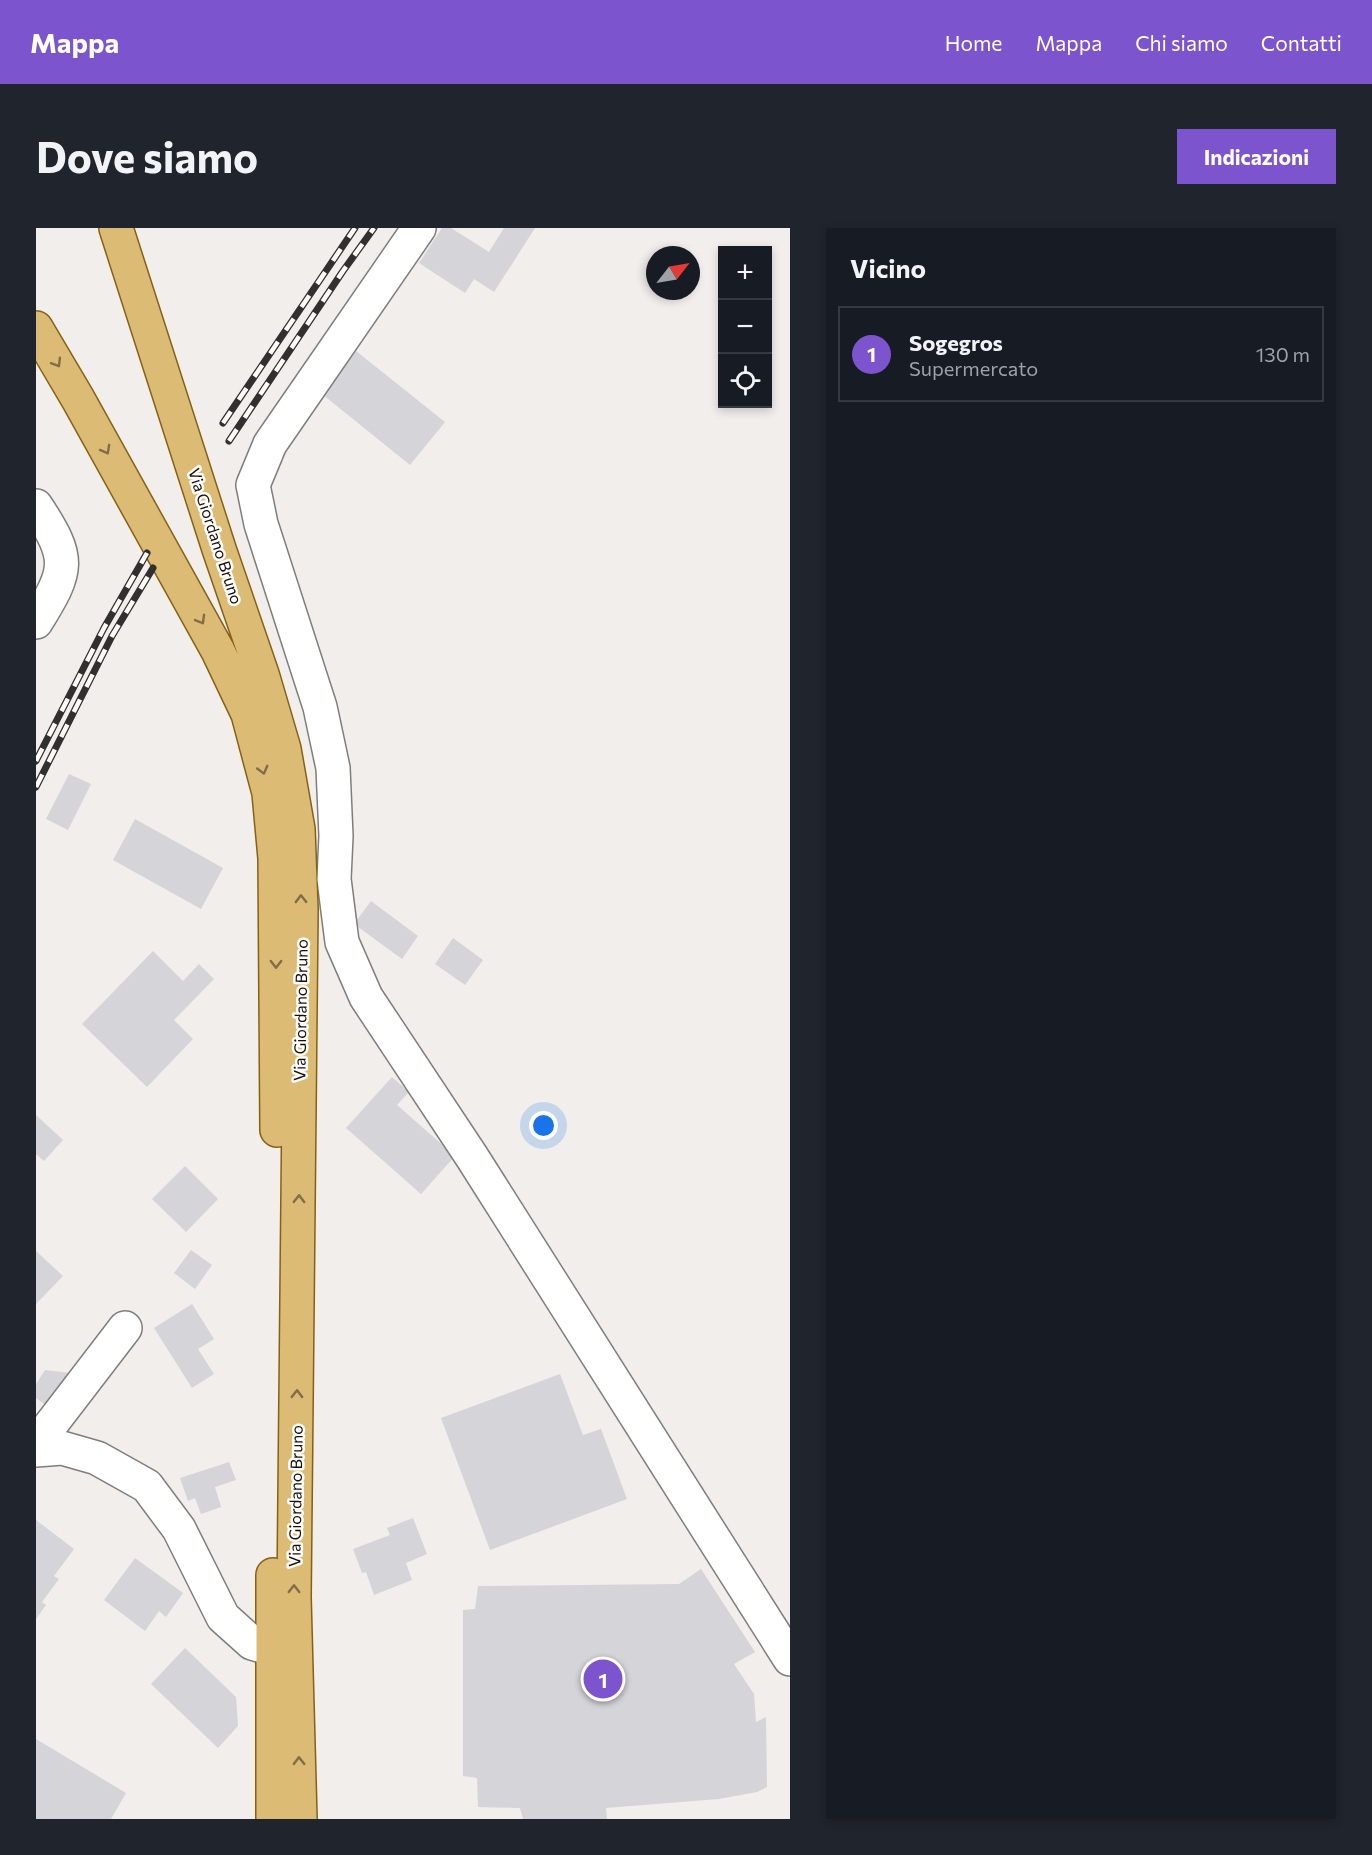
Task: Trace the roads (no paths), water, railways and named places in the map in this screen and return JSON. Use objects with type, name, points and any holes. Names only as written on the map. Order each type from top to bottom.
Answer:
[{"type":"main road","name":"Via Giordano Bruno","points":[[116,228],[219,549],[262,674],[284,749],[298,829],[301,909],[294,1598],[284,1648],[273,1819]]},
{"type":"main road","points":[[131,228],[153,339]]},
{"type":"main road","name":"Via Giordano Bruno","points":[[36,328],[218,651],[248,714],[269,793],[275,858],[277,1270],[284,1648],[300,1819]]},
{"type":"street","points":[[419,228],[270,444],[253,485],[261,524],[320,707],[333,768],[336,836],[334,879],[342,942],[366,997],[472,1156],[790,1659]]},
{"type":"street","points":[[36,506],[54,533],[63,560],[57,588],[36,622]]},
{"type":"street","points":[[36,1444],[125,1328]]},
{"type":"street","points":[[36,1450],[62,1448],[97,1458],[147,1486],[179,1529],[223,1617],[252,1643],[284,1648]]},
{"type":"railway","points":[[223,423],[355,228]]},
{"type":"railway","points":[[229,441],[374,228]]},
{"type":"railway","points":[[36,761],[104,628],[147,553]]},
{"type":"railway","points":[[36,787],[112,636],[153,568]]},
{"type":"place","name":"Sogegros","points":[[603,1679]]}]
